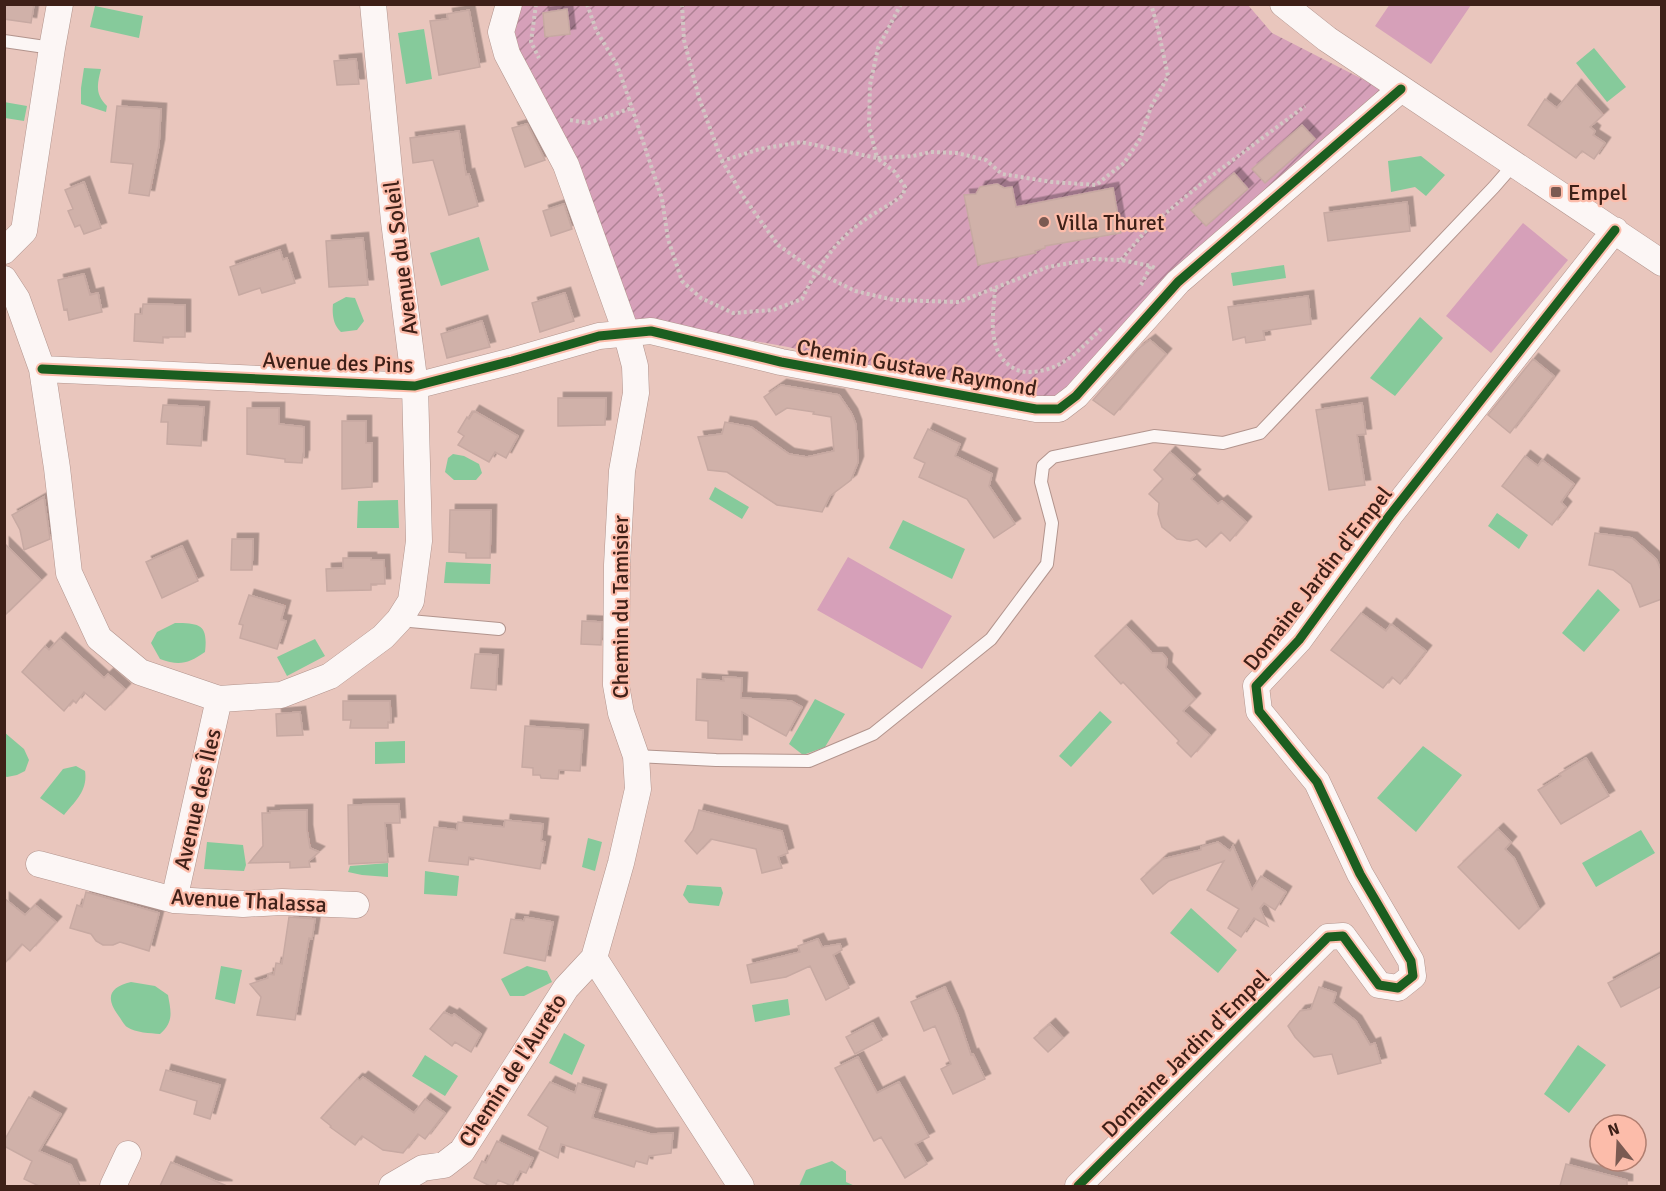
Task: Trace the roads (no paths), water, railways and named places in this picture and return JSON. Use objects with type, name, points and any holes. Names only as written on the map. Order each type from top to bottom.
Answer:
[{"type":"street","points":[[4,251],[24,231],[51,48],[60,4]]},
{"type":"street","name":"Avenue du Soleil","points":[[4,279],[17,299],[42,369],[57,468],[69,573],[99,638],[140,672],[219,699],[281,695],[330,676],[383,637],[399,620],[411,601],[420,542],[415,386],[394,221],[373,4]]},
{"type":"street","name":"Chemin du Tamisier","points":[[509,4],[501,32],[507,54],[566,165],[626,332],[635,366],[636,393],[622,471],[616,565],[616,685],[621,713],[636,756],[638,789],[621,863],[594,958]]},
{"type":"street","points":[[1283,4],[1327,39],[1662,262]]},
{"type":"street","name":"Chemin Gustave Raymond","points":[[626,332],[651,332],[792,364],[1036,410],[1059,409],[1076,396],[1178,282],[1401,89]]},
{"type":"street","name":"Domaine Jardin d'Empel","points":[[1078,1186],[1328,937],[1343,936],[1379,985],[1398,988],[1413,976],[1412,961],[1360,874],[1317,782],[1259,711],[1256,686],[1299,640],[1390,515],[1615,230]]},
{"type":"street","name":"Avenue des Pins","points":[[42,369],[415,386],[599,336],[626,332]]},
{"type":"street","name":"Avenue des Îles","points":[[174,900],[219,699]]},
{"type":"street","name":"Avenue Thalassa","points":[[39,864],[174,900],[243,904],[282,902],[356,905]]},
{"type":"street","points":[[594,958],[741,1186]]},
{"type":"street","name":"Chemin de l'Aureto","points":[[392,1186],[423,1168],[444,1165],[462,1151],[566,988],[594,958]]},
{"type":"street","points":[[113,1186],[128,1154]]},
{"type":"lane","points":[[4,40],[51,48]]},
{"type":"lane","points":[[636,756],[809,761],[873,734],[991,639],[1047,564],[1052,523],[1041,482],[1042,466],[1053,457],[1154,436],[1223,442],[1260,433],[1494,188],[1514,164]]},
{"type":"lane","points":[[399,620],[499,629]]},
{"type":"place","name":"Empel","points":[[1556,192]]},
{"type":"place","name":"Villa Thuret","points":[[1044,222]]}]
